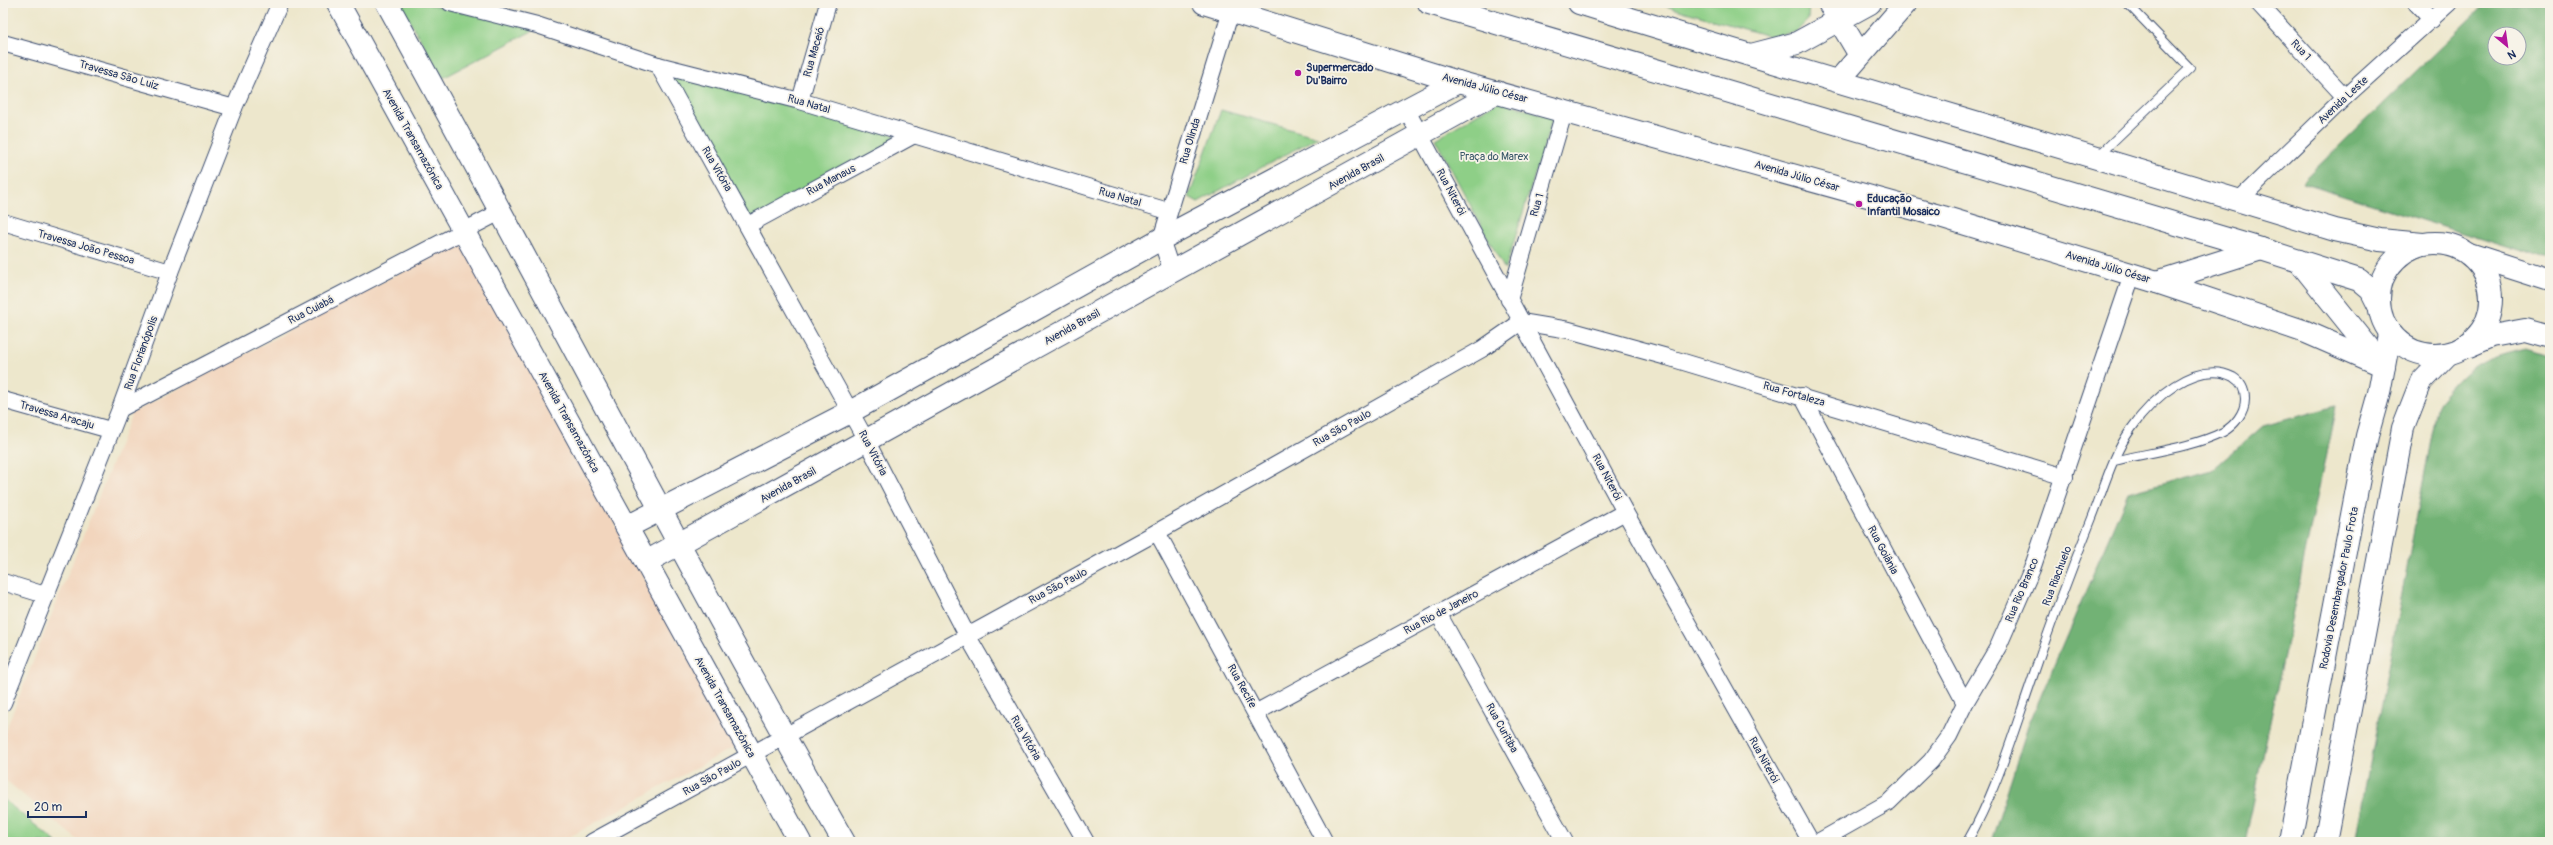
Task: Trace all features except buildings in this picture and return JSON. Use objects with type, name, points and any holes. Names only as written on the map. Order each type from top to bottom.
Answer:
[{"type":"street","name":"Rua Florianópolis","points":[[3,703],[120,408],[170,272],[234,108],[280,3]]},
{"type":"street","name":"Avenida Transamazônica","points":[[338,3],[800,842]]},
{"type":"street","points":[[387,3],[502,211],[660,510],[784,737],[844,842]]},
{"type":"street","name":"Rua Natal","points":[[450,3],[537,25],[658,65],[800,101],[1168,211]]},
{"type":"street","name":"Rua Maceió","points":[[800,101],[828,3]]},
{"type":"street","name":"Avenida Júlio César","points":[[1204,3],[1458,82],[1565,110],[1935,215],[2157,282],[2306,332],[2384,366]]},
{"type":"street","points":[[1429,3],[2261,249],[2359,280],[2371,290],[2378,304],[2382,320],[2390,334],[2401,345],[2415,353],[2431,356],[2455,352],[2492,336],[2525,330],[2550,337]]},
{"type":"street","points":[[1579,3],[1748,56],[1839,80],[2335,230],[2380,240],[2423,244],[2439,243],[2455,246],[2469,254],[2550,280]]},
{"type":"street","points":[[1748,56],[1797,43],[1834,11],[1870,3]]},
{"type":"street","points":[[1839,80],[1906,3]]},
{"type":"street","name":"Rua 1","points":[[2258,3],[2345,97]]},
{"type":"street","points":[[2416,3],[2432,20]]},
{"type":"street","name":"Avenida Leste","points":[[2239,200],[2345,97],[2432,20],[2449,3]]},
{"type":"street","name":"Rua Olinda","points":[[1161,238],[1168,211],[1231,11]]},
{"type":"street","points":[[1834,11],[1860,55]]},
{"type":"street","name":"Travessa São Luiz","points":[[3,42],[234,108]]},
{"type":"street","name":"Rua Vitória","points":[[658,65],[866,440],[967,635],[1086,842]]},
{"type":"street","points":[[627,527],[850,412],[1161,238],[1458,82]]},
{"type":"street","name":"Avenida Brasil","points":[[646,562],[1421,136],[1497,92]]},
{"type":"street","name":"Rua Niterói","points":[[1406,109],[1625,512],[1811,842]]},
{"type":"street","name":"Rua 1","points":[[1509,300],[1565,110]]},
{"type":"street","name":"Rua Manaus","points":[[748,225],[914,135]]},
{"type":"street","name":"Rua Cuiabá","points":[[120,408],[502,211]]},
{"type":"street","name":"Travessa João Pessoa","points":[[3,222],[170,272]]},
{"type":"street","points":[[1161,238],[1172,272]]},
{"type":"street","points":[[2378,304],[2379,288],[2385,273],[2392,264],[2408,250],[2423,244]]},
{"type":"street","points":[[2157,282],[2261,249]]},
{"type":"street","points":[[2325,842],[2402,428],[2421,382],[2455,352],[2478,335],[2491,311],[2492,295],[2488,279],[2480,265],[2469,254]]},
{"type":"street","points":[[2299,261],[2384,366]]},
{"type":"street","name":"Rua Rio Branco","points":[[1818,842],[1889,802],[1910,784],[1931,761],[1949,736],[1965,703],[1998,647],[2032,569],[2065,477],[2132,275]]},
{"type":"street","name":"Rua Fortaleza","points":[[1521,322],[1569,330],[1802,396],[2065,477]]},
{"type":"street","name":"Rua São Paulo","points":[[592,842],[1157,532],[1482,349],[1521,322]]},
{"type":"street","name":"Rodovia Desembargador Paulo Frota","points":[[2290,842],[2367,436],[2390,334]]},
{"type":"street","name":"Rua Goiânia","points":[[1802,396],[1965,703]]},
{"type":"street","name":"Travessa Aracaju","points":[[3,400],[110,430]]},
{"type":"street","name":"Rua Rio de Janeiro","points":[[1257,712],[1625,512]]},
{"type":"street","name":"Rua Recife","points":[[1157,532],[1257,712],[1325,842]]},
{"type":"street","points":[[3,582],[45,595]]},
{"type":"street","name":"Rua Curitiba","points":[[1438,613],[1565,842]]},
{"type":"lane","points":[[2096,158],[2190,68],[2127,3]]},
{"type":"lane","name":"Rua Riachuelo","points":[[1967,842],[2007,751],[2062,593],[2114,461],[2131,428],[2153,402],[2177,383],[2203,374],[2226,374],[2239,380],[2244,391],[2245,401],[2242,412],[2224,431],[2207,438],[2114,461]]},
{"type":"shaded area","points":[[461,241],[736,746],[560,842],[80,842],[3,778],[3,737],[132,413]]},
{"type":"green space","points":[[399,3],[423,3],[536,29],[443,78]]},
{"type":"green space","points":[[1655,3],[1809,3],[1808,20],[1796,32],[1769,36]]},
{"type":"green space","points":[[2486,3],[2550,3],[2550,261],[2302,182]]},
{"type":"green space","points":[[658,63],[908,139],[747,224]]},
{"type":"green space","name":"Praça do Marex","points":[[1499,101],[1553,117],[1505,270],[1435,139]]},
{"type":"green space","points":[[1221,110],[1318,137],[1198,202],[1189,197]]},
{"type":"green space","points":[[2525,348],[2550,356],[2550,842],[2355,842],[2438,403],[2448,390],[2466,372],[2475,366],[2496,356]]},
{"type":"green space","points":[[2336,406],[2245,842],[1991,842],[2028,726],[2128,492],[2212,470],[2263,426]]},
{"type":"green space","points":[[3,799],[56,842],[3,842]]},
{"type":"place","name":"Supermercado Du'Bairro","points":[[1298,73]]},
{"type":"place","name":"Educação Infantil Mosaico","points":[[1859,204]]}]
